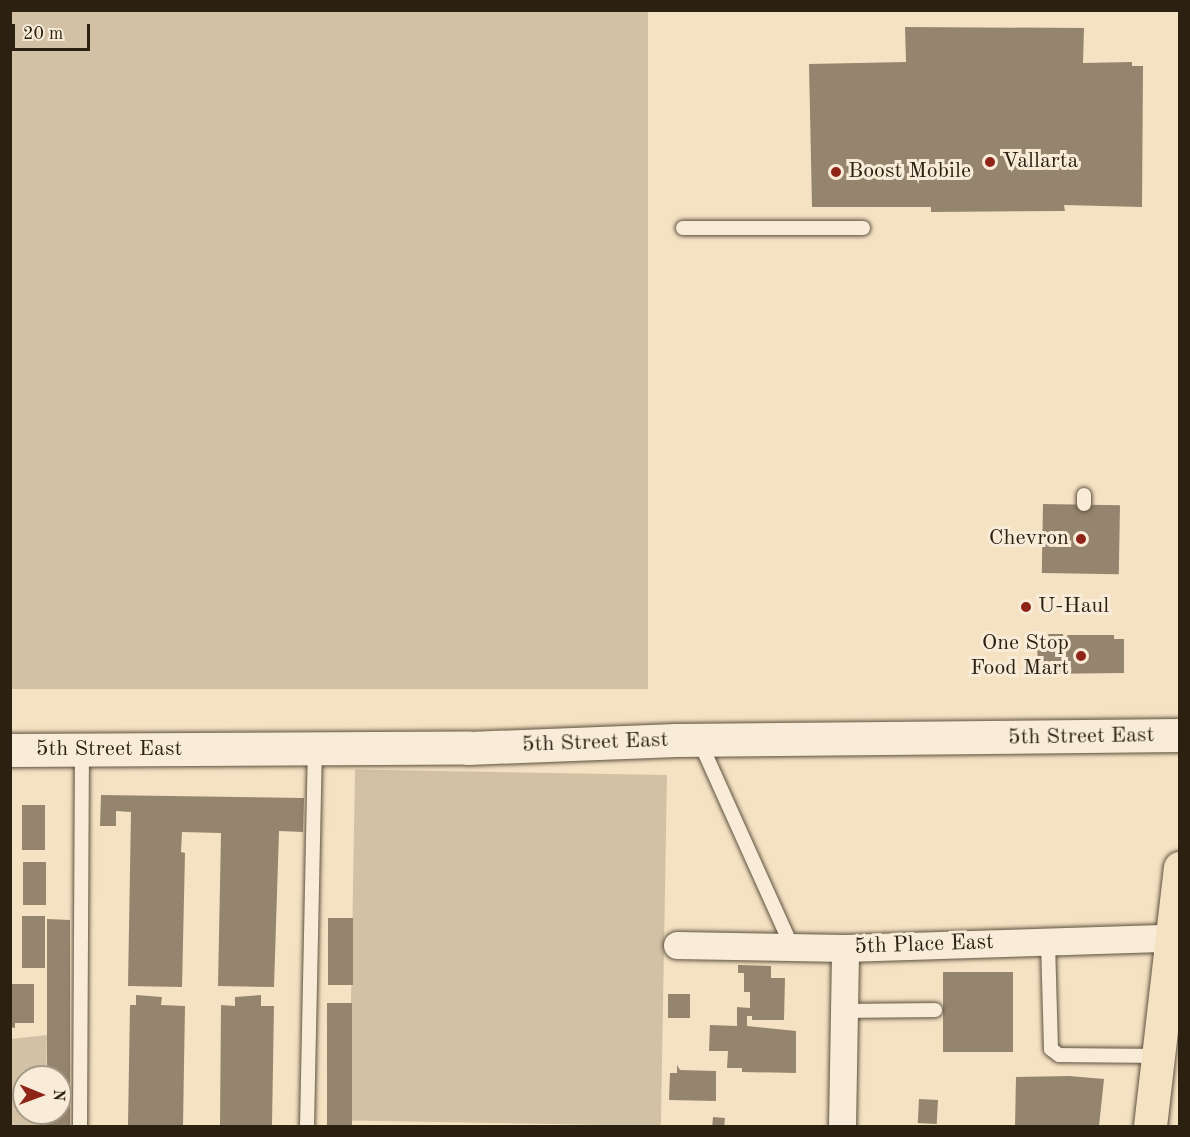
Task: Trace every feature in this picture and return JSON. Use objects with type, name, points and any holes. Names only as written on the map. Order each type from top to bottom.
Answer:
[{"type":"highway","points":[[1150,1126],[1179,867]]},
{"type":"street","name":"5th Street East","points":[[10,750],[315,750],[699,740],[1179,735]]},
{"type":"street","name":"5th Place East","points":[[677,945],[845,948],[1170,938]]},
{"type":"street","points":[[842,1126],[845,948]]},
{"type":"lane","points":[[683,228],[863,228]]},
{"type":"lane","points":[[699,740],[792,948]]},
{"type":"lane","points":[[80,1126],[82,750]]},
{"type":"lane","points":[[307,1126],[315,750]]},
{"type":"lane","points":[[1048,942],[1051,1049],[1059,1055],[1157,1056]]},
{"type":"lane","points":[[844,1011],[935,1010]]},
{"type":"shaded area","points":[[11,10],[648,10],[648,689],[11,689]]},
{"type":"shaded area","points":[[355,770],[667,775],[661,1126],[349,1121]]},
{"type":"shaded area","points":[[47,1035],[46,1065],[12,1065],[12,1125],[45,1126],[11,1126],[11,1039]]},
{"type":"building","points":[[905,27],[1084,28],[1083,63],[1132,62],[1132,66],[1143,66],[1142,207],[1064,205],[1065,211],[931,212],[931,207],[812,207],[809,64],[906,62]]},
{"type":"building","name":"Chevron","points":[[1043,504],[1120,505],[1119,574],[1042,573]]},
{"type":"building","name":"One Stop Food Mart","points":[[1048,634],[1063,634],[1064,639],[1068,635],[1114,635],[1114,639],[1124,639],[1124,673],[1038,674],[1037,639],[1049,638]]},
{"type":"building","points":[[101,795],[304,798],[303,832],[279,831],[274,987],[218,986],[221,833],[182,832],[181,852],[185,853],[182,987],[128,986],[131,812],[116,811],[116,826],[100,826]]},
{"type":"building","points":[[22,805],[45,805],[45,850],[22,850]]},
{"type":"building","points":[[23,862],[46,862],[46,905],[23,905]]},
{"type":"building","points":[[22,916],[45,916],[45,968],[22,968]]},
{"type":"building","points":[[328,918],[353,918],[353,985],[328,985]]},
{"type":"building","points":[[47,919],[70,920],[70,1065],[47,1065]]},
{"type":"building","points":[[738,965],[771,966],[771,978],[785,978],[784,1020],[752,1020],[752,1016],[747,1016],[747,1026],[796,1031],[796,1073],[742,1072],[742,1068],[727,1068],[728,1051],[709,1051],[710,1025],[737,1026],[737,1007],[750,1008],[750,992],[744,992],[744,973],[738,973]]},
{"type":"building","points":[[943,972],[1013,972],[1013,1052],[943,1052]]},
{"type":"building","points":[[12,984],[34,984],[34,1023],[15,1023],[15,1028],[10,1027]]},
{"type":"building","points":[[668,994],[690,994],[690,1018],[668,1018]]},
{"type":"building","points":[[136,995],[162,997],[161,1005],[185,1006],[183,1126],[128,1126],[130,1005],[136,1005]]},
{"type":"building","points":[[261,995],[261,1006],[274,1006],[272,1126],[220,1126],[221,1005],[235,1006],[235,997]]},
{"type":"building","points":[[327,1003],[352,1003],[352,1126],[327,1126]]},
{"type":"building","points":[[677,1065],[680,1070],[716,1071],[716,1101],[669,1100],[670,1073],[677,1073]]},
{"type":"building","points":[[1069,1076],[1104,1079],[1099,1126],[1015,1126],[1016,1077]]},
{"type":"building","points":[[919,1099],[938,1100],[937,1124],[918,1123]]},
{"type":"building","points":[[713,1117],[725,1118],[724,1126],[712,1126]]},
{"type":"building","points":[[46,1125],[70,1125],[70,1126]]},
{"type":"place","name":"Vallarta","points":[[990,162]]},
{"type":"place","name":"Boost Mobile","points":[[836,172]]},
{"type":"place","name":"Chevron","points":[[1081,539]]},
{"type":"place","name":"U-Haul","points":[[1026,607]]},
{"type":"place","name":"One Stop Food Mart","points":[[1081,656]]}]
